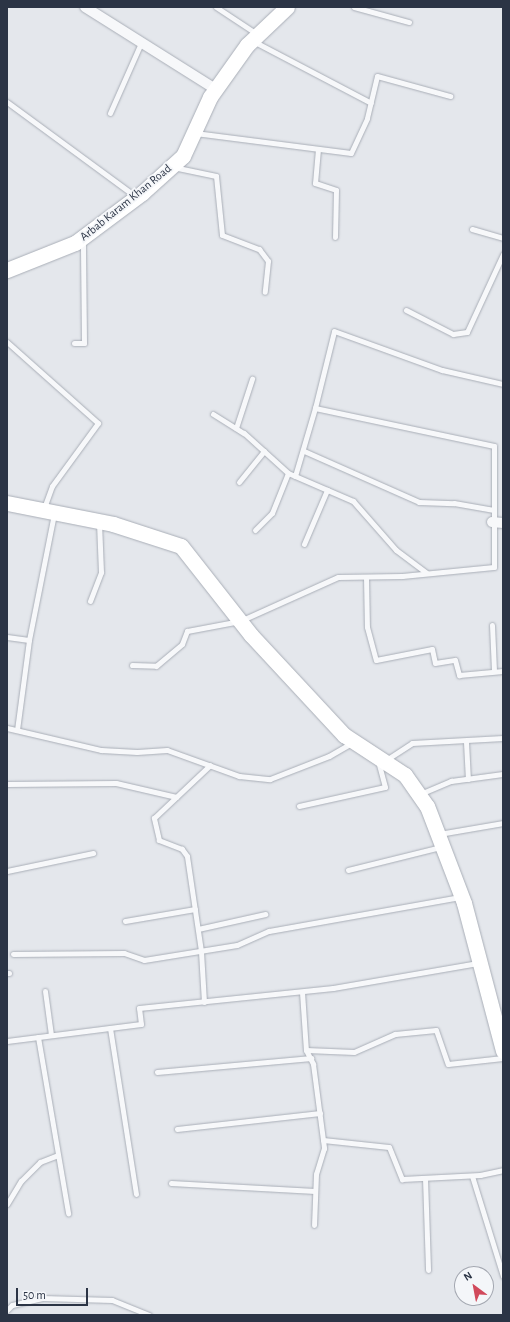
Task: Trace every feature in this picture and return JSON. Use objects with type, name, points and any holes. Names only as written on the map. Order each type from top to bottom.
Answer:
[{"type":"street","points":[[85,7],[216,89]]},
{"type":"street","name":"Arbab Karam Khan Road","points":[[7,270],[83,238],[136,197],[183,156],[216,89],[256,38],[282,8]]},
{"type":"street","points":[[7,503],[49,510],[98,521],[181,546],[240,621],[344,735],[380,760],[406,775],[427,806],[461,897],[503,1050]]},
{"type":"street","points":[[492,522],[503,524]]},
{"type":"lane","points":[[216,7],[256,38],[371,103]]},
{"type":"lane","points":[[354,7],[409,22]]},
{"type":"lane","points":[[110,112],[141,43]]},
{"type":"lane","points":[[194,133],[351,153],[371,103],[377,76],[450,96]]},
{"type":"lane","points":[[7,102],[136,197]]},
{"type":"lane","points":[[318,149],[315,184],[336,190],[335,237]]},
{"type":"lane","points":[[171,167],[216,176],[222,236],[259,249],[268,261],[265,292]]},
{"type":"lane","points":[[472,229],[503,238]]},
{"type":"lane","points":[[74,343],[84,343],[83,238]]},
{"type":"lane","points":[[406,310],[453,334],[467,332],[503,254]]},
{"type":"lane","points":[[295,476],[304,451],[334,331],[442,370],[503,384]]},
{"type":"lane","points":[[7,342],[98,423],[52,486],[17,730]]},
{"type":"lane","points":[[236,428],[252,379]]},
{"type":"lane","points":[[132,665],[156,666],[182,644],[187,631],[240,621],[338,577],[426,574],[494,567],[492,510],[494,446],[315,408]]},
{"type":"lane","points":[[213,414],[236,428],[288,473],[353,501],[396,550],[426,574]]},
{"type":"lane","points":[[239,482],[264,451]]},
{"type":"lane","points":[[304,451],[419,502],[454,503],[492,510]]},
{"type":"lane","points":[[255,530],[272,513],[288,473]]},
{"type":"lane","points":[[304,544],[327,490]]},
{"type":"lane","points":[[90,601],[101,572],[98,521]]},
{"type":"lane","points":[[366,577],[367,627],[376,660],[432,649],[435,663],[455,660],[459,675],[503,670]]},
{"type":"lane","points":[[492,625],[494,670]]},
{"type":"lane","points":[[7,637],[29,640]]},
{"type":"lane","points":[[7,728],[101,750],[167,750],[239,776],[270,779],[330,756],[354,742]]},
{"type":"lane","points":[[299,806],[385,787],[380,760],[412,743],[466,742],[503,738]]},
{"type":"lane","points":[[466,742],[468,779]]},
{"type":"lane","points":[[204,1002],[201,951],[187,856],[182,849],[159,840],[154,818],[210,765]]},
{"type":"lane","points":[[419,794],[451,781],[503,774]]},
{"type":"lane","points":[[7,784],[116,783],[176,797]]},
{"type":"lane","points":[[348,870],[440,840],[503,823]]},
{"type":"lane","points":[[7,872],[93,853]]},
{"type":"lane","points":[[13,954],[124,953],[144,960],[237,945],[269,931],[461,897]]},
{"type":"lane","points":[[126,921],[195,909]]},
{"type":"lane","points":[[198,929],[265,914]]},
{"type":"lane","points":[[7,1041],[141,1024],[139,1008],[302,992],[479,963]]},
{"type":"lane","points":[[45,991],[51,1036]]},
{"type":"lane","points":[[302,992],[306,1050],[311,1058],[323,1140],[314,1191],[314,1225]]},
{"type":"lane","points":[[110,1028],[136,1194]]},
{"type":"lane","points":[[306,1050],[354,1052],[395,1034],[436,1030],[448,1064],[503,1050]]},
{"type":"lane","points":[[38,1037],[68,1213]]},
{"type":"lane","points":[[157,1072],[311,1058]]},
{"type":"lane","points":[[177,1129],[320,1113]]},
{"type":"lane","points":[[323,1140],[389,1147],[402,1180],[472,1176],[503,1170]]},
{"type":"lane","points":[[7,1204],[21,1181],[40,1162],[58,1154]]},
{"type":"lane","points":[[472,1176],[503,1276]]},
{"type":"lane","points":[[425,1178],[428,1270]]},
{"type":"lane","points":[[171,1183],[314,1191]]},
{"type":"lane","points":[[7,1310],[12,1305],[42,1298],[112,1300],[148,1315]]}]
